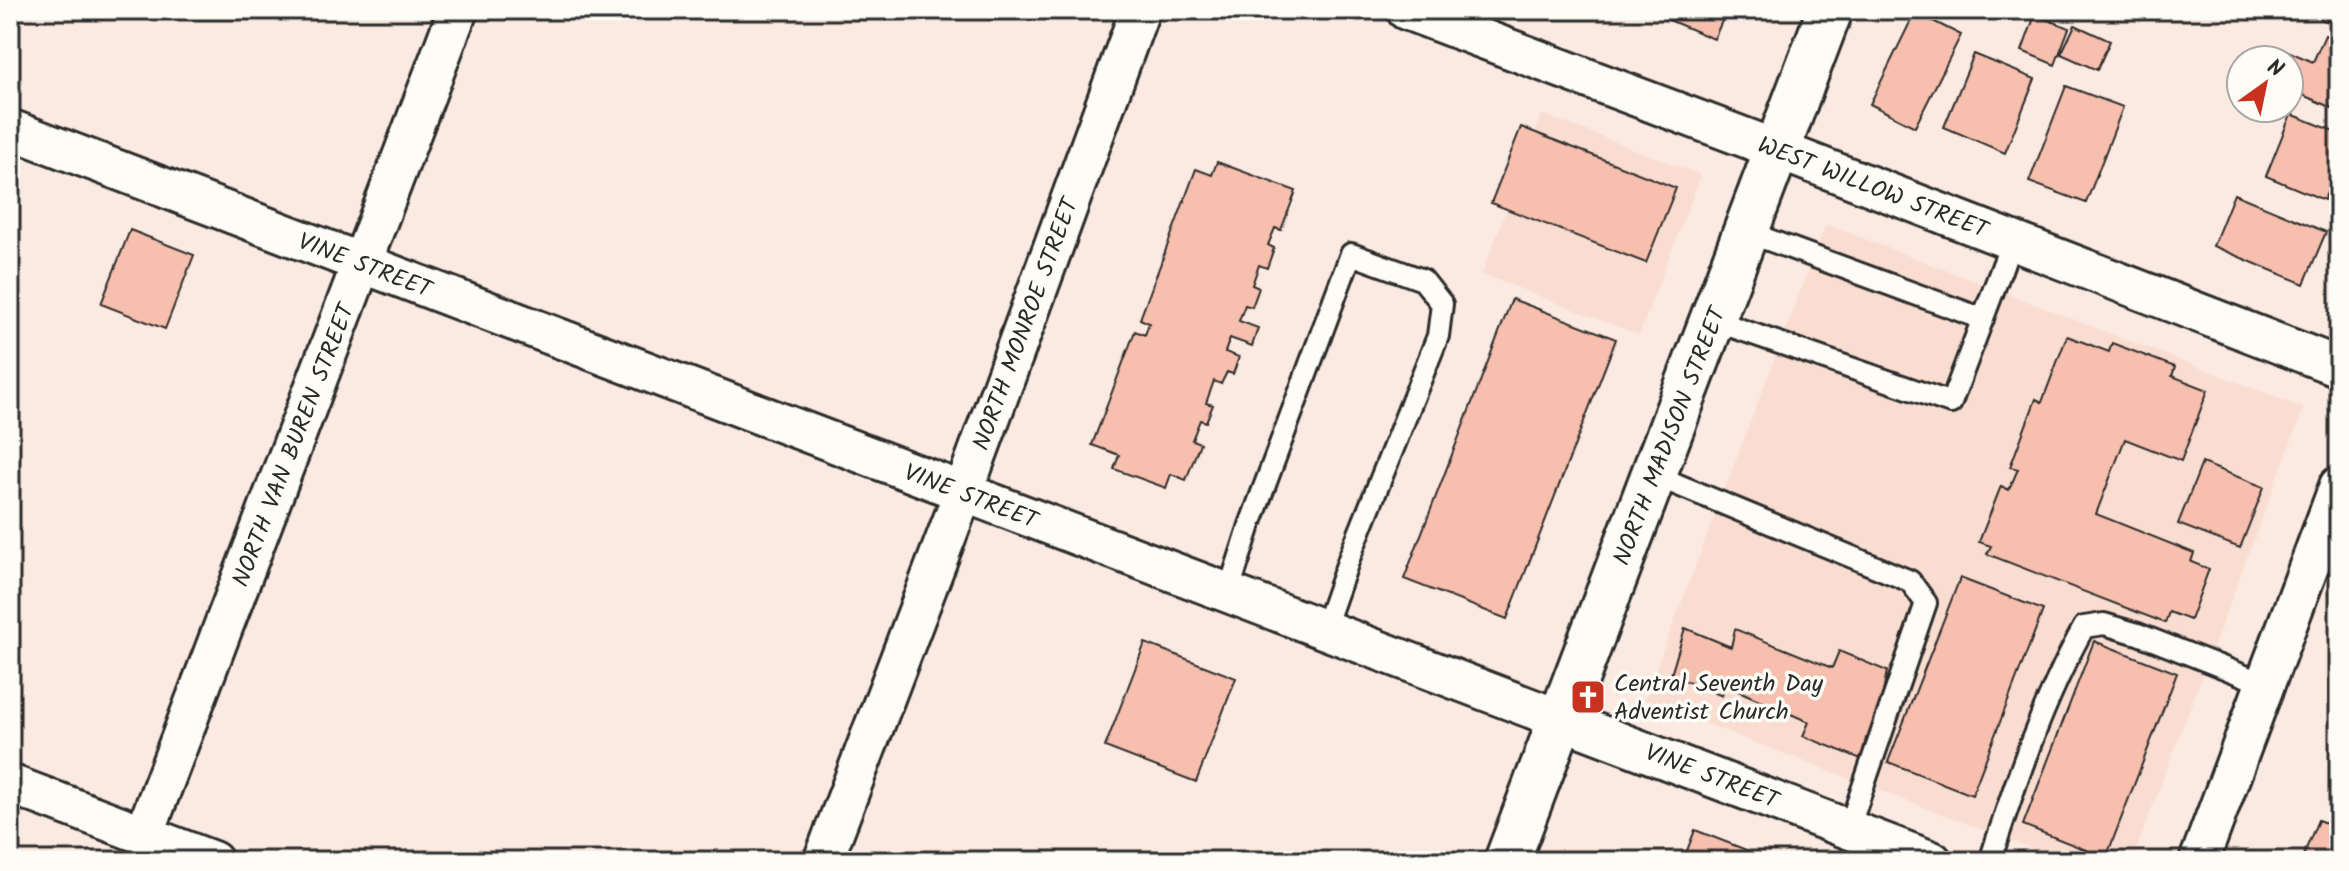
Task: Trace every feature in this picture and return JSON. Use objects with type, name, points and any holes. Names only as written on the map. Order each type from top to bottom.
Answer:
[{"type":"street","name":"NORTH VAN BUREN STREET","points":[[144,835],[458,10]]},
{"type":"street","name":"NORTH MONROE STREET","points":[[823,861],[963,493],[1140,10]]},
{"type":"street","name":"WEST WILLOW STREET","points":[[1406,10],[2339,367]]},
{"type":"street","name":"NORTH MADISON STREET","points":[[1507,861],[1830,10]]},
{"type":"street","name":"VINE STREET","points":[[10,129],[1932,861]]},
{"type":"street","points":[[2199,861],[2339,486]]},
{"type":"street","points":[[10,784],[213,861]]},
{"type":"lane","points":[[1747,232],[1983,319]]},
{"type":"lane","points":[[1713,320],[1951,403],[2012,241]]},
{"type":"lane","points":[[1228,593],[1250,525],[1351,254],[1423,280],[1442,304],[1438,336],[1350,556],[1324,630]]},
{"type":"lane","points":[[1654,475],[1910,581],[1926,603],[1849,828]]},
{"type":"lane","points":[[1990,861],[2063,662],[2084,627],[2104,624],[2138,634],[2265,684]]},
{"type":"shaded area","points":[[1542,114],[1701,175],[1639,335],[1482,274]]},
{"type":"shaded area","points":[[1826,224],[2304,408],[2132,861],[2064,861],[1644,700]]},
{"type":"building","points":[[1668,10],[1727,10],[1714,39],[1664,18]]},
{"type":"building","points":[[2322,10],[2339,10],[2339,26],[2321,19]]},
{"type":"building","points":[[1915,12],[1961,35],[1915,127],[1870,104]]},
{"type":"building","points":[[2035,15],[2069,28],[2055,65],[2022,51]]},
{"type":"building","points":[[2075,25],[2110,41],[2097,70],[2061,54]]},
{"type":"building","points":[[2325,35],[2339,41],[2339,111],[2305,96],[2305,59],[2313,62]]},
{"type":"building","points":[[1974,54],[2035,79],[2005,153],[1944,127]]},
{"type":"building","points":[[2066,86],[2123,107],[2086,203],[2029,182]]},
{"type":"building","points":[[2305,120],[2339,133],[2339,163],[2324,200],[2266,176],[2287,124],[2305,124]]},
{"type":"building","points":[[1521,127],[1676,188],[1646,263],[1491,203]]},
{"type":"building","points":[[1217,162],[1296,191],[1281,230],[1275,228],[1268,245],[1274,248],[1267,268],[1259,265],[1252,285],[1259,288],[1252,307],[1245,305],[1239,321],[1258,328],[1252,346],[1230,338],[1225,352],[1239,357],[1233,374],[1227,372],[1221,384],[1214,381],[1206,403],[1213,405],[1206,422],[1200,420],[1192,440],[1200,443],[1186,480],[1171,474],[1166,488],[1114,469],[1119,455],[1092,445],[1135,331],[1145,335],[1149,323],[1140,319],[1196,169],[1212,175]]},
{"type":"building","points":[[2234,194],[2326,232],[2304,284],[2213,246]]},
{"type":"building","points":[[130,230],[194,255],[165,329],[101,304]]},
{"type":"building","points":[[1512,299],[1616,339],[1507,619],[1404,579]]},
{"type":"building","points":[[2067,336],[2109,352],[2112,343],[2175,367],[2172,376],[2208,390],[2181,461],[2125,439],[2096,514],[2194,553],[2191,562],[2209,569],[2190,620],[2169,612],[2165,623],[1987,554],[1991,546],[1979,542],[2001,486],[2009,490],[2018,469],[2010,467],[2036,399],[2042,402]]},
{"type":"building","points":[[2202,463],[2264,487],[2240,548],[2178,524]]},
{"type":"building","points":[[1960,578],[2043,610],[1972,795],[1888,762]]},
{"type":"building","points":[[1685,628],[1731,647],[1735,629],[1832,668],[1839,651],[1887,671],[1883,693],[1889,696],[1876,739],[1866,738],[1861,759],[1803,736],[1809,722],[1725,685],[1722,696],[1671,675]]},
{"type":"building","points":[[2094,641],[2177,673],[2106,858],[2023,825]]},
{"type":"building","points":[[1145,643],[1236,678],[1196,782],[1105,747]]},
{"type":"building","points":[[2318,820],[2339,828],[2339,861],[2301,861]]},
{"type":"building","points":[[1695,830],[1749,851],[1745,861],[1683,861]]},
{"type":"place","name":"Central Seventh Day Adventist Church","points":[[1588,697]]}]
